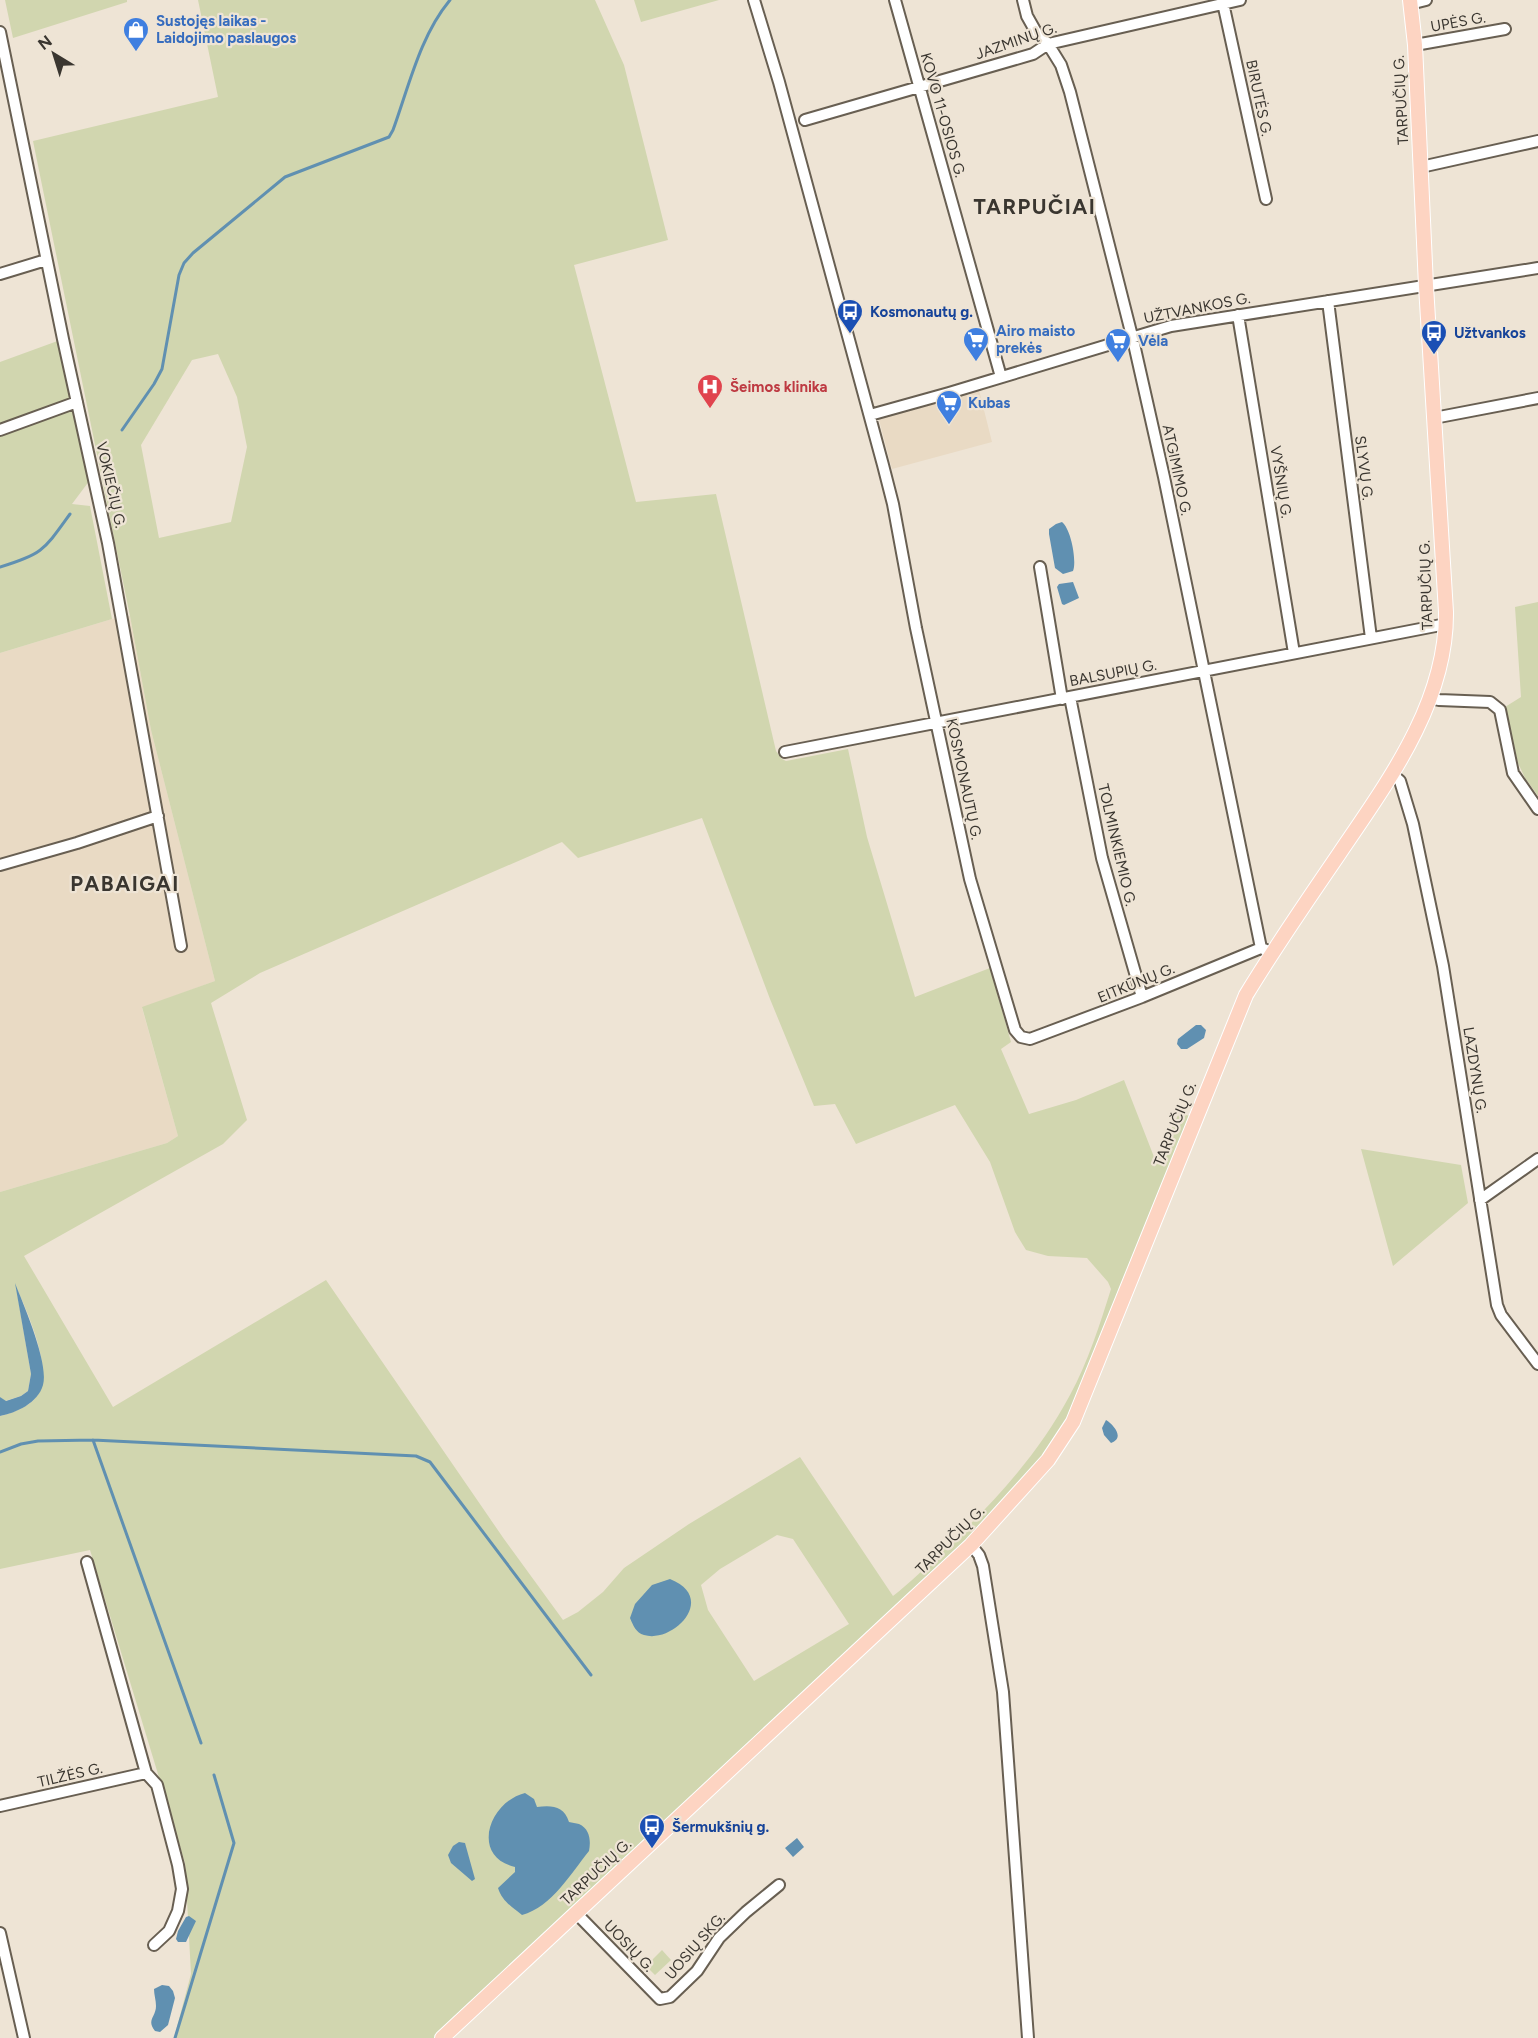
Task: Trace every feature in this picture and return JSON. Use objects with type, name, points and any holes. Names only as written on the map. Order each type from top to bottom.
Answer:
[{"type":"main road","name":"TARPUČIŲ G.","points":[[442,2038],[971,1545],[1047,1460],[1073,1422],[1228,1037],[1266,950],[1392,774],[1423,715],[1442,654],[1446,624],[1425,286],[1416,45],[1410,2]]},
{"type":"street","name":"KOSMONAUTŲ G.","points":[[754,0],[779,82],[893,504],[916,628],[970,879],[1011,1020],[1021,1037]]},
{"type":"street","name":"KOVO 11-OSIOS G.","points":[[895,0],[1001,377]]},
{"type":"street","name":"ATGIMIMO G.","points":[[1023,0],[1027,16],[1036,32],[1048,44],[1061,65],[1070,92],[1133,337],[1203,671],[1266,950]]},
{"type":"street","name":"JAZMINŲ G.","points":[[805,120],[1033,54],[1048,44],[1240,0]]},
{"type":"street","points":[[1410,2],[1426,0]]},
{"type":"street","name":"BIRUTĖS G.","points":[[1223,3],[1266,199]]},
{"type":"street","name":"UPĖS G.","points":[[1416,45],[1505,29]]},
{"type":"street","name":"VOKIEČIŲ G.","points":[[0,32],[76,402],[108,543],[181,946]]},
{"type":"street","points":[[1421,167],[1538,141]]},
{"type":"street","points":[[0,274],[46,260]]},
{"type":"street","name":"UŽTVANKOS G.","points":[[870,415],[1171,326],[1538,268]]},
{"type":"street","name":"SLYVŲ G.","points":[[1328,302],[1371,638]]},
{"type":"street","name":"VYŠNIŲ G.","points":[[1238,315],[1294,653]]},
{"type":"street","points":[[1434,418],[1538,398]]},
{"type":"street","points":[[0,430],[76,402]]},
{"type":"street","name":"TOLMINKIEMIO G.","points":[[1040,567],[1066,698],[1102,858],[1142,997]]},
{"type":"street","name":"BALSUPIŲ G.","points":[[785,752],[1446,624]]},
{"type":"street","points":[[1430,698],[1490,702],[1500,710],[1513,773],[1538,809]]},
{"type":"street","name":"LAZDYNŲ G.","points":[[1392,774],[1400,782],[1413,824],[1443,966],[1497,1305],[1501,1315],[1538,1364]]},
{"type":"street","points":[[0,865],[158,816]]},
{"type":"street","name":"EITKŪNŲ G.","points":[[1021,1037],[1030,1040],[1266,950]]},
{"type":"street","points":[[1480,1200],[1538,1159]]},
{"type":"street","points":[[971,1545],[983,1566],[1003,1692],[1028,2038]]},
{"type":"street","points":[[87,1562],[146,1773],[157,1785],[178,1865],[182,1889],[178,1911],[169,1931],[154,1945]]},
{"type":"street","name":"TILŽĖS G.","points":[[0,1806],[146,1773]]},
{"type":"street","name":"UOSIŲ SKG.","points":[[660,1999],[669,1997],[697,1971],[719,1938],[779,1885]]},
{"type":"street","name":"UOSIŲ G.","points":[[576,1913],[660,1999]]},
{"type":"street","points":[[0,1933],[24,2038]]},
{"type":"shaded area","points":[[979,390],[992,442],[892,469],[878,416]]},
{"type":"shaded area","points":[[130,616],[151,730],[215,981],[142,1008],[178,1136],[167,1143],[0,1192],[0,653],[112,619]]},
{"type":"green space","points":[[5,0],[127,0],[127,2],[13,38]]},
{"type":"green space","points":[[198,0],[595,0],[624,65],[668,240],[574,265],[636,502],[716,494],[776,751],[786,761],[848,749],[867,837],[915,997],[990,968],[1011,1042],[1001,1049],[1029,1114],[1076,1100],[1124,1080],[1156,1162],[1179,1113],[1190,1116],[1178,1144],[1179,1149],[1075,1405],[1059,1436],[999,1510],[435,2038],[174,2038],[191,1974],[185,1863],[90,1550],[0,1569],[0,1416],[22,1408],[36,1398],[42,1383],[43,1370],[37,1340],[16,1287],[31,1374],[28,1391],[5,1401],[0,1397],[0,1192],[167,1143],[178,1136],[142,1007],[215,981],[151,730],[130,616],[33,141],[218,97]],"holes":[[[218,354],[237,397],[247,447],[231,522],[159,538],[141,445],[192,360]],[[702,818],[770,999],[814,1106],[835,1104],[856,1144],[955,1105],[990,1162],[1015,1232],[1026,1250],[1048,1256],[1087,1258],[1108,1282],[1111,1289],[1082,1369],[1070,1395],[1044,1438],[1013,1478],[979,1515],[893,1596],[800,1457],[689,1524],[624,1568],[603,1592],[578,1612],[563,1620],[504,1539],[326,1280],[113,1407],[24,1256],[223,1144],[247,1120],[211,1003],[260,973],[562,842],[578,858]],[[777,1535],[793,1539],[849,1624],[754,1681],[708,1610],[701,1585],[720,1569]]]},
{"type":"green space","points":[[634,0],[719,0],[641,22]]},
{"type":"green space","points":[[63,339],[93,476],[72,504],[90,506],[112,619],[0,653],[0,362]]},
{"type":"green space","points":[[1538,602],[1538,796],[1518,763],[1505,707],[1521,697],[1515,607]]},
{"type":"green space","points":[[1361,1149],[1461,1165],[1468,1203],[1393,1266]]},
{"type":"green space","points":[[662,1950],[671,1960],[655,1975],[646,1966]]},
{"type":"water","points":[[1062,522],[1068,531],[1074,560],[1073,571],[1063,574],[1055,568],[1049,534],[1049,529]]},
{"type":"water","points":[[1073,582],[1079,598],[1064,605],[1057,587],[1059,584]]},
{"type":"water","points":[[1196,1025],[1201,1025],[1206,1030],[1204,1038],[1187,1049],[1181,1049],[1177,1044],[1178,1039]]},
{"type":"water","points":[[15,1283],[39,1349],[44,1375],[43,1385],[36,1397],[26,1406],[0,1416],[0,1397],[6,1401],[28,1391],[31,1374]]},
{"type":"water","points":[[1106,1420],[1115,1428],[1118,1435],[1111,1443],[1104,1435],[1102,1428]]},
{"type":"water","points":[[670,1579],[684,1587],[690,1597],[691,1607],[686,1618],[667,1633],[655,1636],[641,1634],[630,1618],[635,1604],[652,1585]]},
{"type":"water","points":[[525,1793],[534,1799],[537,1807],[557,1808],[564,1813],[569,1822],[583,1826],[588,1832],[590,1843],[589,1851],[552,1897],[533,1911],[522,1915],[505,1900],[498,1888],[515,1872],[515,1867],[501,1861],[493,1852],[489,1841],[494,1817],[512,1798]]},
{"type":"water","points":[[797,1838],[804,1847],[793,1857],[785,1848]]},
{"type":"water","points":[[459,1842],[465,1843],[475,1879],[472,1881],[451,1863],[448,1855],[453,1846]]},
{"type":"water","points":[[189,1916],[196,1921],[186,1942],[178,1942],[176,1939],[178,1931],[186,1917]]},
{"type":"water","points":[[162,1985],[169,1986],[175,1998],[168,2025],[160,2032],[155,2031],[151,2021],[156,2010],[154,1989]]},
{"type":"waterway","points":[[122,430],[162,369],[179,275],[184,263],[285,177],[389,137],[423,45],[450,0]]},
{"type":"waterway","points":[[0,567],[25,558],[41,549],[70,514]]},
{"type":"waterway","points":[[93,1440],[201,1743]]},
{"type":"waterway","points":[[0,1452],[21,1444],[38,1441],[93,1440],[416,1456],[430,1462],[591,1675]]},
{"type":"waterway","points":[[175,2038],[234,1843],[214,1775]]},
{"type":"place","name":"Sustojęs laikas - Laidojimo paslaugos","points":[[136,53]]},
{"type":"place","name":"Kosmonautų g.","points":[[850,335]]},
{"type":"place","name":"Užtvankos","points":[[1434,356]]},
{"type":"place","name":"Airo maisto prekės","points":[[976,363]]},
{"type":"place","name":"Vėla","points":[[1118,364]]},
{"type":"place","name":"Šeimos klinika","points":[[710,410]]},
{"type":"place","name":"Kubas","points":[[949,426]]},
{"type":"place","name":"Šermukšnių g.","points":[[652,1850]]},
{"type":"district","name":"TARPUČIAI","points":[[1035,207]]},
{"type":"district","name":"PABAIGAI","points":[[125,884]]}]
